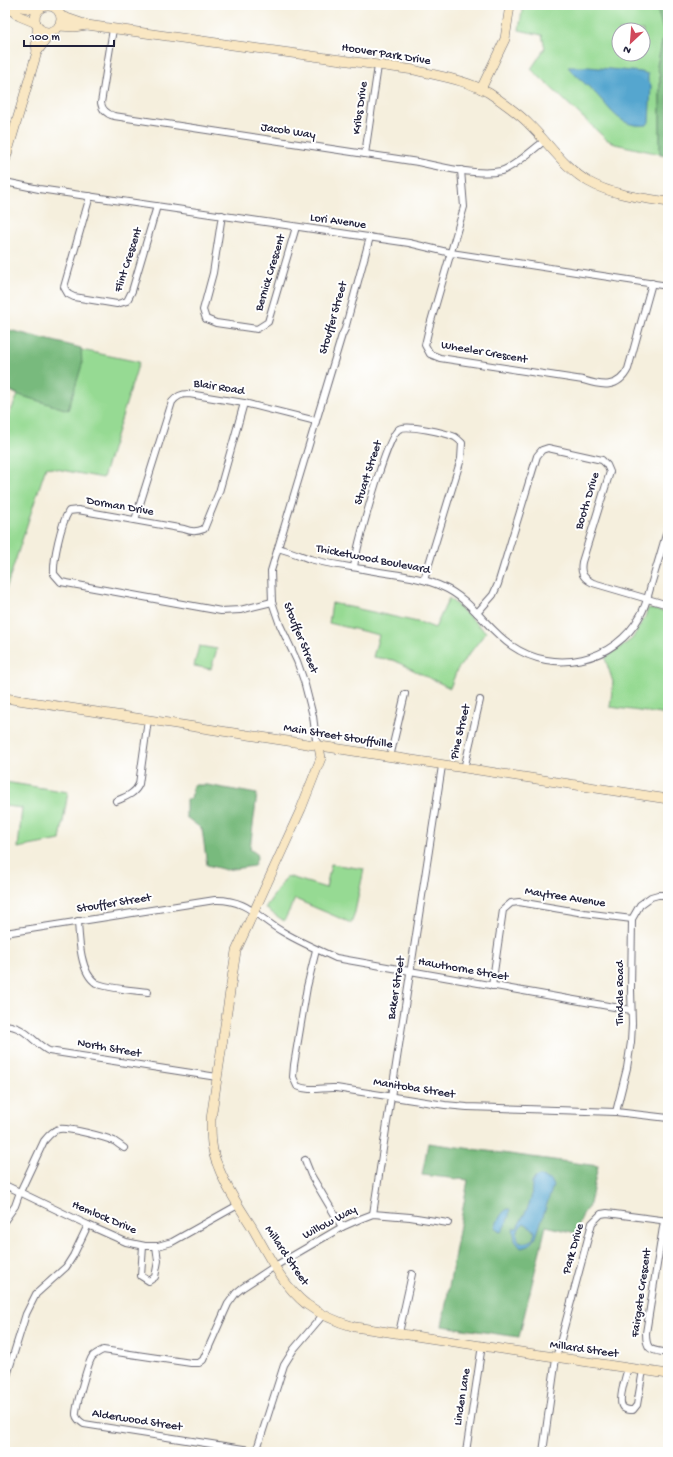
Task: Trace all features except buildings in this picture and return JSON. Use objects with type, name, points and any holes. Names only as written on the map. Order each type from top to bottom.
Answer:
[{"type":"street","points":[[481,89],[505,39],[510,5]]},
{"type":"street","points":[[5,161],[37,52],[55,28],[59,10],[54,7],[21,7],[8,10]]},
{"type":"street","points":[[37,52],[36,14],[44,7]]},
{"type":"street","points":[[8,10],[37,25],[44,31],[55,28]]},
{"type":"street","name":"Hoover Park Drive","points":[[59,10],[87,25]]},
{"type":"street","name":"Hoover Park Drive","points":[[55,28],[87,25],[414,70],[466,83],[489,93],[528,122],[544,141],[577,174],[589,182],[613,192],[668,202]]},
{"type":"street","name":"Jacob Way","points":[[113,29],[101,97],[102,107],[108,115],[460,170],[490,172],[502,171],[510,167],[544,141]]},
{"type":"street","name":"Kribs Drive","points":[[365,154],[378,66]]},
{"type":"street","name":"Wheeler Crescent","points":[[460,170],[464,207],[425,345],[430,354],[440,358],[583,380],[593,383],[616,383],[624,377],[628,369],[652,283]]},
{"type":"street","name":"Lori Avenue","points":[[5,182],[409,243],[452,253],[668,286]]},
{"type":"street","name":"Flint Crescent","points":[[90,196],[64,286],[68,294],[74,297],[117,304],[127,301],[132,291],[157,206]]},
{"type":"street","name":"Bernick Crescent","points":[[222,215],[214,273],[203,310],[206,319],[216,323],[233,326],[257,329],[268,322],[296,227]]},
{"type":"street","name":"Stouffer Street","points":[[5,933],[215,900],[233,901],[254,912],[301,809],[321,758],[304,680],[295,655],[280,625],[272,602],[271,571],[345,329],[370,237]]},
{"type":"street","name":"Blair Road","points":[[135,520],[169,409],[176,397],[182,394],[189,394],[244,403],[316,421]]},
{"type":"street","name":"Dorman Drive","points":[[244,403],[219,492],[204,529],[197,532],[191,532],[78,510],[69,512],[62,525],[53,567],[54,574],[61,582],[221,611],[240,610],[272,602]]},
{"type":"street","name":"Stuart Street","points":[[354,567],[360,541],[387,449],[394,432],[400,428],[412,427],[455,437],[462,443],[461,459],[424,580]]},
{"type":"street","name":"Booth Drive","points":[[477,613],[493,595],[498,584],[537,456],[542,450],[548,448],[602,460],[607,465],[610,472],[582,562],[582,574],[584,578],[593,583],[648,599]]},
{"type":"street","name":"Thicketwood Boulevard","points":[[278,548],[310,559],[402,574],[445,587],[456,594],[502,638],[520,651],[549,661],[570,662],[588,658],[609,649],[624,638],[640,617],[648,599],[668,527]]},
{"type":"street","points":[[648,599],[668,605]]},
{"type":"street","points":[[390,757],[405,694]]},
{"type":"street","name":"Main Street Stouffville","points":[[5,698],[442,766],[668,799]]},
{"type":"street","name":"Pine Street","points":[[464,769],[480,700]]},
{"type":"street","points":[[116,801],[130,795],[136,790],[148,720]]},
{"type":"street","name":"Baker Street","points":[[373,1214],[442,766]]},
{"type":"street","points":[[632,919],[640,905],[651,897],[668,895]]},
{"type":"street","name":"Maytree Avenue","points":[[492,986],[503,910],[511,903],[520,902],[584,913],[632,919]]},
{"type":"street","name":"Hawthorne Street","points":[[254,912],[282,932],[316,950],[336,958],[631,1010]]},
{"type":"street","name":"Millard Street","points":[[254,912],[236,951],[211,1119],[212,1145],[218,1167],[238,1205],[275,1266],[294,1292],[305,1303],[323,1315],[340,1323],[355,1327],[668,1374]]},
{"type":"street","name":"Tindale Road","points":[[616,1112],[630,1055],[632,1024],[632,919]]},
{"type":"street","points":[[78,922],[80,947],[84,962],[88,973],[95,982],[105,986],[148,992]]},
{"type":"street","name":"Manitoba Street","points":[[316,950],[307,986],[295,1060],[293,1077],[297,1086],[311,1089],[327,1087],[336,1088],[467,1107],[616,1112],[668,1118]]},
{"type":"street","name":"North Street","points":[[5,1025],[18,1027],[49,1051],[217,1077]]},
{"type":"street","points":[[5,1220],[15,1206],[20,1192],[48,1135],[58,1129],[66,1129],[106,1138],[114,1141],[124,1148]]},
{"type":"street","points":[[305,1160],[311,1175],[342,1227]]},
{"type":"street","name":"Hemlock Drive","points":[[5,1185],[126,1242],[143,1246],[156,1246],[172,1242],[238,1205]]},
{"type":"street","name":"Park Drive","points":[[556,1358],[592,1223],[595,1218],[601,1214],[607,1213],[666,1221]]},
{"type":"street","name":"Willow Way","points":[[275,1266],[342,1227],[373,1214],[410,1217],[448,1223]]},
{"type":"street","name":"Fairgate Crescent","points":[[666,1221],[646,1333],[646,1343],[648,1348],[652,1350],[668,1353]]},
{"type":"street","points":[[5,1382],[26,1314],[36,1294],[66,1267],[88,1225]]},
{"type":"street","points":[[143,1246],[140,1276],[148,1281],[155,1277],[158,1261],[156,1246]]},
{"type":"street","name":"Alderwood Street","points":[[256,1451],[84,1424],[80,1422],[76,1415],[88,1368],[92,1357],[98,1352],[103,1350],[199,1363],[205,1357],[228,1304],[236,1293],[275,1266]]},
{"type":"street","points":[[399,1333],[412,1274]]},
{"type":"street","points":[[256,1451],[284,1365],[294,1349],[323,1315]]},
{"type":"street","name":"Linden Lane","points":[[466,1452],[482,1346]]},
{"type":"street","points":[[543,1452],[556,1358]]},
{"type":"street","points":[[628,1368],[621,1400],[622,1406],[626,1410],[633,1410],[637,1405],[643,1370]]},
{"type":"green space","points":[[523,5],[656,5],[664,33],[657,66],[660,75],[660,154],[615,144],[606,139],[531,69],[545,48],[542,35],[519,30]]},
{"type":"green space","points":[[656,5],[668,5],[668,155],[660,154],[660,75],[657,66],[664,33]]},
{"type":"green space","points":[[9,330],[81,348],[82,365],[68,410],[19,395],[5,388],[5,332]]},
{"type":"green space","points":[[5,334],[139,362],[103,478],[46,467],[6,589],[5,429],[18,395],[5,388]]},
{"type":"green space","points":[[449,598],[486,632],[457,670],[450,688],[393,660],[373,657],[379,635],[329,623],[332,603],[422,623],[435,628]]},
{"type":"green space","points":[[648,608],[668,613],[668,715],[610,707],[613,682],[605,658],[632,639],[645,617]]},
{"type":"green space","points":[[199,646],[217,649],[211,669],[194,666]]},
{"type":"green space","points":[[5,782],[68,792],[60,840],[18,848],[22,808],[5,806]]},
{"type":"green space","points":[[193,785],[207,785],[257,794],[250,849],[258,855],[254,866],[226,870],[207,865],[202,829],[186,817],[186,799],[191,799]]},
{"type":"green space","points":[[331,864],[364,869],[355,912],[351,923],[295,899],[284,921],[265,908],[287,876],[326,888]]},
{"type":"green space","points":[[428,1143],[598,1166],[590,1204],[583,1214],[576,1233],[546,1226],[519,1337],[442,1326],[468,1180],[422,1175]]},
{"type":"water","points":[[568,67],[588,67],[648,74],[648,82],[651,87],[649,122],[647,125],[630,124],[618,118],[594,91]]},
{"type":"water","points":[[540,1176],[550,1180],[553,1186],[536,1237],[528,1246],[521,1248],[515,1241],[513,1228],[517,1228],[528,1207],[531,1199],[532,1183],[535,1178]],"holes":[[[524,1223],[535,1232],[533,1239],[525,1243],[519,1241],[517,1234],[522,1225]]]},
{"type":"water","points":[[510,1209],[506,1224],[501,1232],[498,1231],[495,1227],[502,1214]]}]
